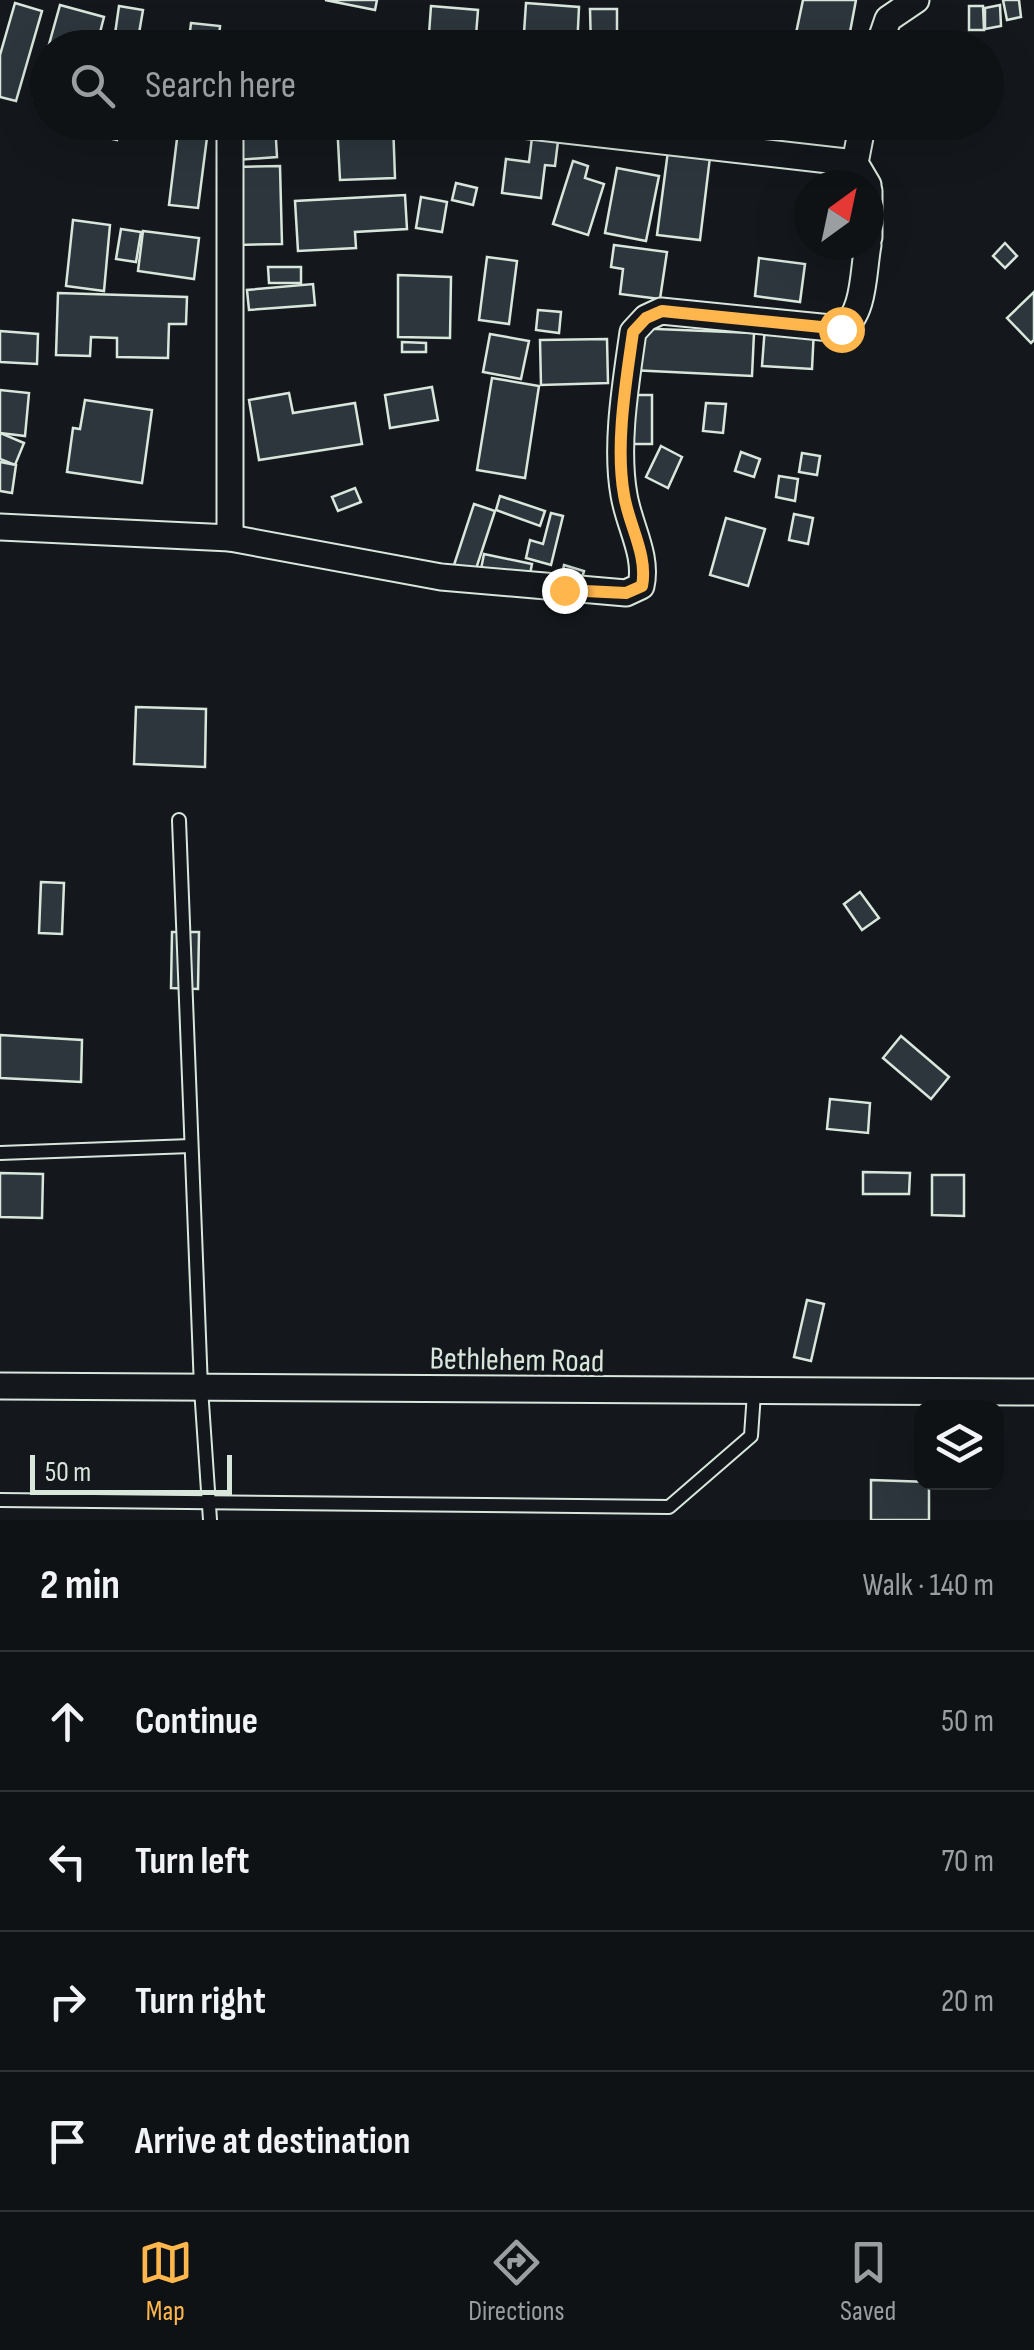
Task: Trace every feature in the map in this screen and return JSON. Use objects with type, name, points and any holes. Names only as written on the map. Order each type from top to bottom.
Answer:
[{"type":"street","points":[[884,30],[888,19],[916,0]]},
{"type":"street","points":[[230,140],[230,538]]},
{"type":"street","points":[[613,140],[801,170]]},
{"type":"street","points":[[863,140],[864,170]]},
{"type":"street","points":[[0,528],[230,538],[441,576],[626,593],[642,586],[645,569],[624,495],[622,470],[633,332],[646,318],[662,311],[841,329],[852,323],[865,260]]},
{"type":"street","name":"Bethlehem Road","points":[[0,1386],[1034,1392]]},
{"type":"lane","points":[[179,820],[201,1388],[210,1520]]},
{"type":"lane","points":[[0,1153],[191,1146]]},
{"type":"lane","points":[[0,1500],[669,1507],[752,1436],[754,1392]]},
{"type":"building","points":[[325,0],[377,0],[375,10]]},
{"type":"building","points":[[803,0],[856,0],[850,30],[797,30]]},
{"type":"building","points":[[1003,0],[1019,0],[1021,17],[1007,20]]},
{"type":"building","points":[[15,3],[42,11],[37,30],[30,30],[30,53],[16,101],[0,97],[0,55]]},
{"type":"building","points":[[526,3],[579,7],[578,30],[524,30]]},
{"type":"building","points":[[60,5],[104,17],[101,30],[53,30]]},
{"type":"building","points":[[1000,5],[1001,26],[985,29],[985,8]]},
{"type":"building","points":[[119,6],[143,10],[140,30],[116,30]]},
{"type":"building","points":[[431,6],[478,10],[476,30],[429,30]]},
{"type":"building","points":[[969,6],[983,6],[984,30],[969,30]]},
{"type":"building","points":[[590,9],[617,9],[617,30],[591,30]]},
{"type":"building","points":[[191,23],[220,26],[220,30],[190,30]]},
{"type":"building","points":[[177,140],[207,140],[198,208],[169,205]]},
{"type":"building","points":[[236,140],[276,140],[277,157],[237,160]]},
{"type":"building","points":[[338,140],[394,140],[395,178],[340,180]]},
{"type":"building","points":[[532,140],[558,140],[555,166],[545,165],[541,198],[502,193],[506,159],[529,162]]},
{"type":"building","points":[[668,151],[710,157],[700,240],[657,235]]},
{"type":"building","points":[[573,161],[588,166],[585,178],[604,184],[588,235],[553,224]]},
{"type":"building","points":[[280,166],[282,244],[237,245],[235,167]]},
{"type":"building","points":[[617,168],[659,176],[646,241],[605,233]]},
{"type":"building","points":[[456,183],[477,188],[473,205],[452,200]]},
{"type":"building","points":[[405,195],[407,229],[355,232],[356,248],[298,251],[295,201]]},
{"type":"building","points":[[421,197],[447,202],[442,232],[416,228]]},
{"type":"building","points":[[73,220],[110,225],[104,291],[66,286]]},
{"type":"building","points":[[121,229],[141,232],[136,262],[116,259]]},
{"type":"building","points":[[143,231],[199,238],[194,279],[138,271]]},
{"type":"building","points":[[1005,243],[1017,256],[1005,268],[993,256]]},
{"type":"building","points":[[614,245],[667,252],[660,299],[620,294],[623,269],[611,267]]},
{"type":"building","points":[[487,257],[517,261],[509,324],[479,320]]},
{"type":"building","points":[[759,258],[805,264],[800,302],[755,296]]},
{"type":"building","points":[[268,267],[301,267],[301,283],[269,283]]},
{"type":"building","points":[[398,275],[451,277],[450,338],[398,337]]},
{"type":"building","points":[[313,284],[315,305],[249,310],[247,290]]},
{"type":"building","points":[[1034,292],[1034,340],[1031,343],[1007,318]]},
{"type":"building","points":[[58,293],[187,297],[186,324],[169,324],[168,358],[117,357],[117,338],[91,337],[90,356],[56,355]]},
{"type":"building","points":[[538,310],[561,312],[559,333],[536,330]]},
{"type":"building","points":[[765,326],[814,329],[812,369],[762,366]]},
{"type":"building","points":[[632,328],[754,333],[752,376],[631,370]]},
{"type":"building","points":[[0,331],[38,334],[37,364],[0,362]]},
{"type":"building","points":[[490,334],[529,341],[521,379],[483,372]]},
{"type":"building","points":[[607,339],[608,383],[541,385],[540,340]]},
{"type":"building","points":[[402,342],[426,343],[426,352],[402,352]]},
{"type":"building","points":[[492,378],[539,386],[525,478],[477,470]]},
{"type":"building","points":[[432,387],[438,420],[390,428],[385,395]]},
{"type":"building","points":[[0,390],[29,393],[25,436],[0,433]]},
{"type":"building","points":[[289,393],[293,413],[355,403],[362,444],[259,460],[249,400]]},
{"type":"building","points":[[625,395],[652,395],[652,444],[625,444]]},
{"type":"building","points":[[85,400],[152,410],[142,483],[67,472],[73,428],[80,429]]},
{"type":"building","points":[[706,403],[726,404],[723,433],[703,431]]},
{"type":"building","points":[[0,433],[24,443],[15,465],[0,459]]},
{"type":"building","points":[[661,446],[682,457],[668,488],[646,477]]},
{"type":"building","points":[[741,452],[760,459],[754,477],[735,471]]},
{"type":"building","points":[[802,453],[820,456],[817,475],[799,472]]},
{"type":"building","points":[[0,462],[16,465],[12,493],[0,491]]},
{"type":"building","points":[[779,476],[798,479],[795,501],[776,497]]},
{"type":"building","points":[[355,488],[361,502],[338,511],[332,497]]},
{"type":"building","points":[[500,496],[545,511],[540,526],[496,510]]},
{"type":"building","points":[[474,504],[495,511],[474,575],[453,568]]},
{"type":"building","points":[[551,513],[563,516],[551,565],[526,558],[530,540],[543,544]]},
{"type":"building","points":[[794,514],[813,518],[808,544],[789,540]]},
{"type":"building","points":[[726,518],[765,529],[748,586],[710,575]]},
{"type":"building","points":[[484,554],[532,564],[528,584],[480,574]]},
{"type":"building","points":[[564,565],[584,571],[580,585],[561,580]]},
{"type":"building","points":[[136,707],[206,709],[205,767],[134,764]]},
{"type":"building","points":[[41,882],[64,883],[62,934],[39,933]]},
{"type":"building","points":[[860,892],[879,918],[862,930],[844,904]]},
{"type":"building","points":[[172,932],[199,932],[198,989],[171,988]]},
{"type":"building","points":[[0,1035],[82,1040],[81,1082],[0,1078]]},
{"type":"building","points":[[901,1036],[949,1077],[931,1099],[883,1058]]},
{"type":"building","points":[[830,1099],[870,1103],[868,1133],[827,1129]]},
{"type":"building","points":[[863,1172],[910,1173],[909,1194],[863,1194]]},
{"type":"building","points":[[0,1173],[43,1174],[42,1218],[0,1217]]},
{"type":"building","points":[[932,1175],[964,1175],[964,1216],[932,1215]]},
{"type":"building","points":[[807,1300],[824,1304],[811,1361],[794,1357]]},
{"type":"building","points":[[871,1480],[914,1481],[914,1490],[929,1490],[929,1520],[871,1520]]},
{"type":"route","points":[[564,590],[626,593],[642,586],[645,569],[624,495],[622,470],[633,332],[646,318],[662,311],[841,329]]}]
